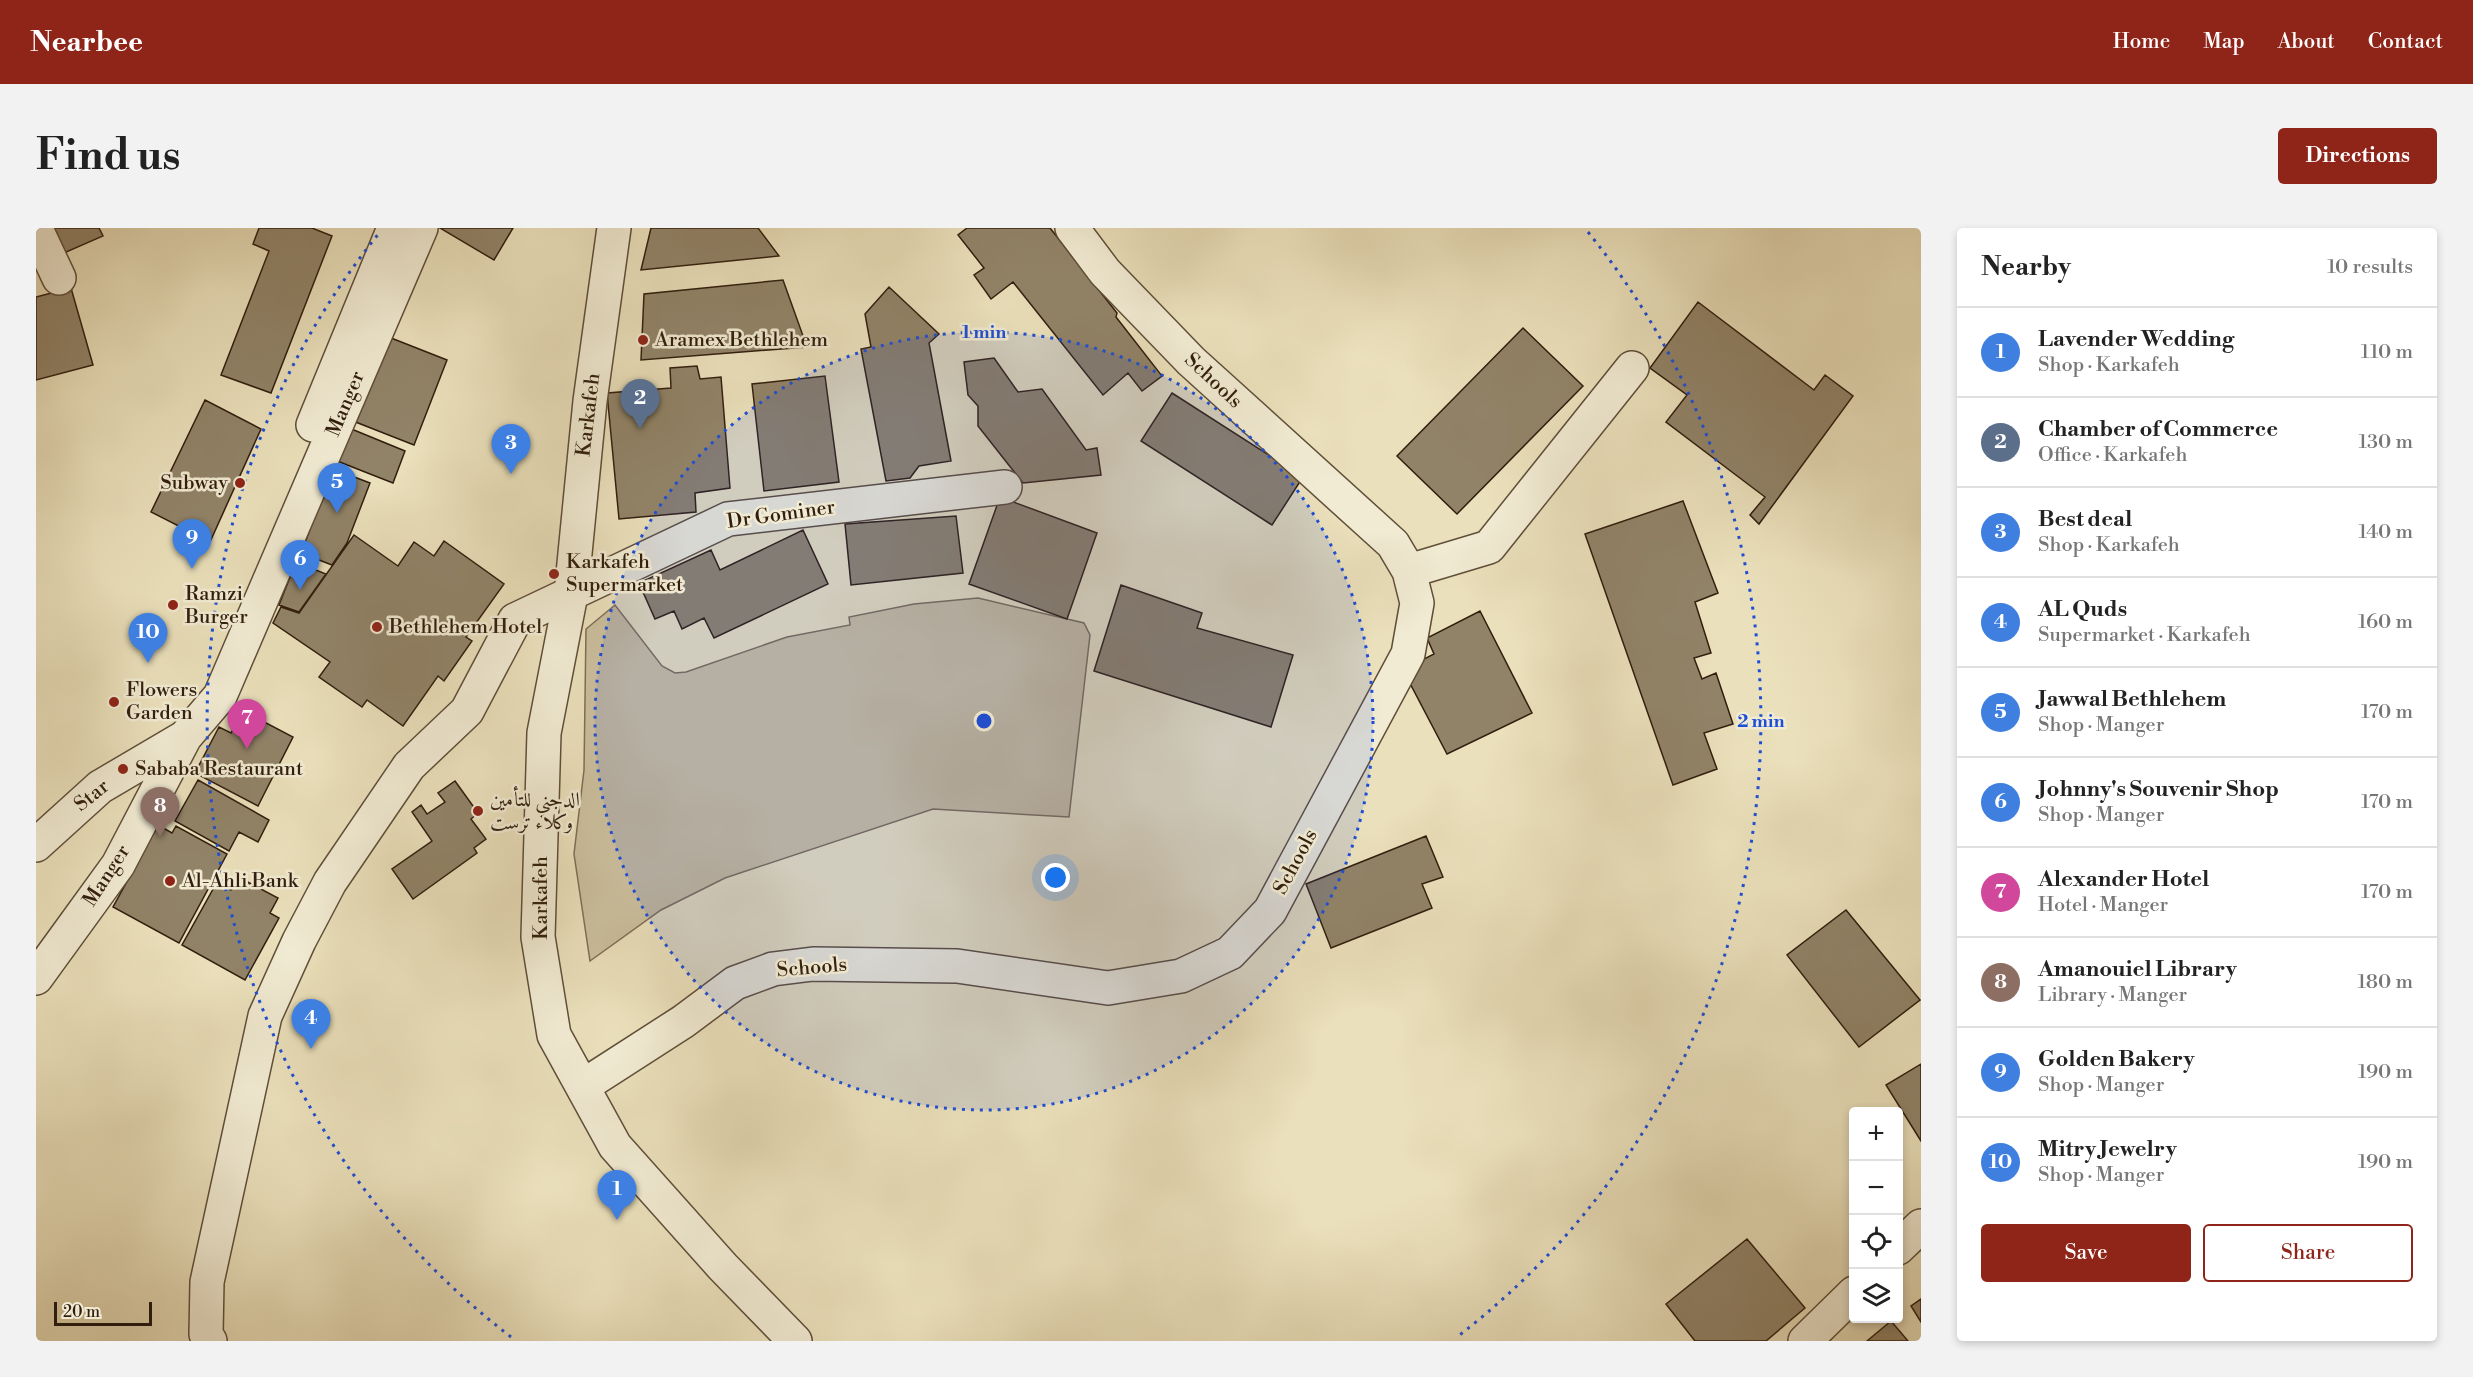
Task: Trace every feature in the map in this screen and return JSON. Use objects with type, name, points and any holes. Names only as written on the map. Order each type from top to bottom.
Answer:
[{"type":"street","name":"Manger","points":[[185,737],[191,703],[225,638],[394,228]]},
{"type":"street","name":"Manger","points":[[36,978],[118,865],[185,737],[220,696],[421,228]]},
{"type":"street","name":"Karkafeh","points":[[614,228],[590,401],[571,594],[544,734],[538,937],[554,1035],[615,1146],[723,1267],[795,1341]]},
{"type":"street","name":"Schools","points":[[583,1086],[684,1021],[735,983],[773,969],[813,963],[957,966],[1108,988],[1181,976],[1230,953],[1270,910],[1408,654],[1417,603],[1409,571],[1393,544],[1191,361],[1105,272],[1072,228]]},
{"type":"street","points":[[36,229],[59,278]]},
{"type":"street","points":[[1409,571],[1489,547],[1632,368]]},
{"type":"street","name":"Dr Gominer","points":[[210,1341],[206,1334],[207,1281],[265,1016],[299,941],[330,882],[409,766],[467,711],[515,620],[728,519],[1005,487]]},
{"type":"street","name":"Star","points":[[36,845],[100,787],[185,737]]},
{"type":"street","points":[[1903,1244],[1921,1226]]},
{"type":"street","points":[[1805,1341],[1849,1298]]},
{"type":"shaded area","points":[[978,598],[1084,623],[1090,635],[1069,817],[933,809],[725,878],[661,910],[590,961],[574,854],[584,770],[586,629],[615,605],[662,666],[675,673],[686,672],[787,637],[850,625],[849,617],[914,604]]},
{"type":"building","points":[[45,228],[99,228],[103,236],[57,256]]},
{"type":"building","points":[[259,228],[312,228],[332,236],[271,393],[221,375],[269,251],[253,244]]},
{"type":"building","points":[[440,228],[513,228],[494,260]]},
{"type":"building","points":[[651,228],[758,228],[779,256],[641,270]]},
{"type":"building","points":[[967,228],[1050,228],[1117,313],[1116,317],[1162,376],[1142,391],[1128,373],[1103,395],[1013,282],[991,299],[974,275],[984,268],[958,235]]},
{"type":"building","points":[[783,280],[807,347],[641,360],[644,294]]},
{"type":"building","points":[[889,287],[939,334],[929,343],[951,461],[919,466],[910,478],[886,481],[861,349],[871,347],[865,314]]},
{"type":"building","points":[[71,288],[93,365],[36,380],[36,297]]},
{"type":"building","points":[[1698,302],[1814,390],[1825,375],[1853,396],[1759,524],[1750,515],[1765,497],[1666,422],[1687,395],[1650,368]]},
{"type":"building","points":[[1523,328],[1583,386],[1457,514],[1397,456]]},
{"type":"building","points":[[386,336],[447,360],[414,445],[353,421]]},
{"type":"building","points":[[994,358],[1018,392],[1042,389],[1086,450],[1097,448],[1101,475],[1023,483],[978,426],[978,406],[968,395],[964,362]]},
{"type":"building","points":[[697,366],[700,379],[721,377],[730,488],[695,493],[696,512],[619,519],[607,393],[671,388],[670,368]]},
{"type":"building","points":[[825,376],[839,482],[764,491],[752,384]]},
{"type":"building","points":[[1172,393],[1303,477],[1272,525],[1141,441]]},
{"type":"building","points":[[205,400],[261,429],[210,542],[151,512]]},
{"type":"building","points":[[349,428],[405,451],[393,483],[337,461]]},
{"type":"building","points":[[333,469],[370,483],[347,543],[332,565],[301,553]]},
{"type":"building","points":[[1000,497],[1097,533],[1067,619],[969,584]]},
{"type":"building","points":[[1683,501],[1718,593],[1695,602],[1711,653],[1694,658],[1702,679],[1716,673],[1733,724],[1704,733],[1717,769],[1673,785],[1585,534]]},
{"type":"building","points":[[956,516],[963,573],[851,585],[845,524]]},
{"type":"building","points":[[803,530],[828,584],[714,638],[704,618],[682,629],[674,611],[655,619],[639,583],[711,550],[720,570]]},
{"type":"building","name":"Bethlehem Hotel","points":[[354,535],[398,566],[414,542],[434,556],[444,541],[504,584],[466,637],[472,641],[444,681],[438,676],[403,726],[367,700],[362,707],[319,677],[330,662],[273,623],[281,607],[299,613]]},
{"type":"building","points":[[296,562],[326,574],[299,612],[279,605]]},
{"type":"building","points":[[1121,585],[1202,613],[1197,628],[1293,655],[1271,727],[1094,671]]},
{"type":"building","points":[[1480,611],[1532,713],[1447,754],[1403,670],[1434,654],[1427,638]]},
{"type":"building","points":[[243,711],[293,737],[258,806],[195,773],[219,727],[231,733]]},
{"type":"building","points":[[198,780],[269,820],[258,842],[239,832],[229,851],[175,821]]},
{"type":"building","points":[[455,781],[478,813],[471,819],[486,839],[474,848],[477,853],[413,899],[392,869],[432,841],[412,812],[421,805],[427,814],[445,802],[438,793]]},
{"type":"building","name":"Al-Ahli Bank","points":[[158,825],[172,833],[176,826],[227,854],[179,943],[113,907]]},
{"type":"building","points":[[1426,836],[1443,877],[1422,884],[1432,908],[1331,948],[1306,884]]},
{"type":"building","points":[[238,877],[278,898],[270,913],[279,918],[245,980],[182,945],[217,882],[231,890]]},
{"type":"building","points":[[1846,910],[1920,1000],[1859,1047],[1787,955]]},
{"type":"building","points":[[1921,1064],[1921,1141],[1903,1112],[1903,1107],[1900,1107],[1886,1085]]},
{"type":"building","points":[[1747,1239],[1805,1308],[1766,1341],[1695,1341],[1666,1304]]},
{"type":"building","points":[[1921,1299],[1921,1322],[1911,1306]]},
{"type":"building","points":[[1889,1323],[1893,1323],[1908,1341],[1867,1341]]},
{"type":"place","name":"Aramex Bethlehem","points":[[643,340]]},
{"type":"place","name":"Chamber of Commerce","points":[[640,429]]},
{"type":"place","name":"Best deal","points":[[511,474]]},
{"type":"place","name":"Subway","points":[[240,483]]},
{"type":"place","name":"Jawwal Bethlehem","points":[[337,513]]},
{"type":"place","name":"Golden Bakery","points":[[192,569]]},
{"type":"place","name":"Karkafeh Supermarket","points":[[554,574]]},
{"type":"place","name":"Johnny's Souvenir Shop","points":[[300,590]]},
{"type":"place","name":"Ramzi Burger","points":[[173,605]]},
{"type":"place","name":"Bethlehem Hotel","points":[[377,627]]},
{"type":"place","name":"Mitry Jewelry","points":[[148,663]]},
{"type":"place","name":"Flowers Garden","points":[[114,702]]},
{"type":"place","name":"Alexander Hotel","points":[[247,749]]},
{"type":"place","name":"Sababa Restaurant","points":[[123,769]]},
{"type":"place","name":"الدجني للتأمين وكلاء ترست","points":[[478,811]]},
{"type":"place","name":"Amanouiel Library","points":[[160,837]]},
{"type":"place","name":"Al-Ahli Bank","points":[[170,881]]},
{"type":"place","name":"AL Quds","points":[[311,1049]]},
{"type":"place","name":"Lavender Wedding","points":[[617,1220]]}]
